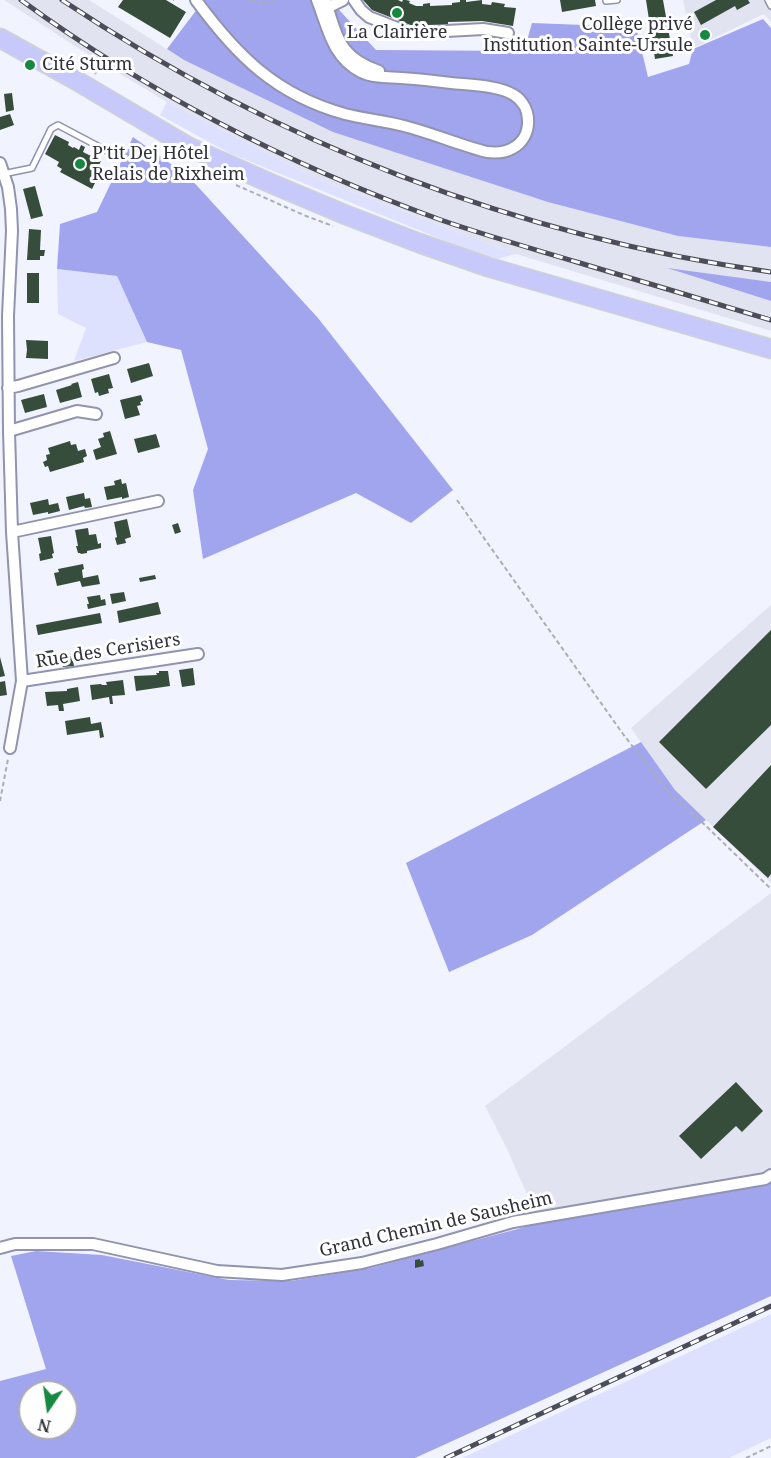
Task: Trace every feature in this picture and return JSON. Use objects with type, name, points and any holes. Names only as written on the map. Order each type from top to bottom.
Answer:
[{"type":"main road","points":[[0,38],[166,134],[270,183],[419,243],[488,267],[771,349]]},
{"type":"street","points":[[196,0],[220,32],[252,65],[279,86],[312,102],[487,152],[500,153],[513,148],[527,133],[526,108],[510,93],[490,88],[403,78],[358,63],[344,50],[324,6],[317,0]]},
{"type":"street","points":[[324,6],[343,0]]},
{"type":"street","points":[[354,0],[369,17],[410,33],[483,29],[508,33]]},
{"type":"street","points":[[2,169],[8,187],[12,231],[4,317],[12,532],[22,681],[10,748]]},
{"type":"street","points":[[8,388],[114,358]]},
{"type":"street","points":[[9,430],[77,411],[96,414]]},
{"type":"street","points":[[12,532],[158,501]]},
{"type":"street","name":"Rue des Cerisiers","points":[[22,681],[198,654]]},
{"type":"street","name":"Grand Chemin de Sausheim","points":[[0,1248],[15,1244],[93,1244],[217,1271],[282,1275],[362,1263],[513,1222],[765,1179],[771,1175]]},
{"type":"lane","points":[[606,1],[617,0]]},
{"type":"lane","points":[[768,0],[771,6]]},
{"type":"lane","points":[[2,169],[32,168],[51,129],[58,125],[109,152]]},
{"type":"path","points":[[250,0],[262,4],[273,0]]},
{"type":"path","points":[[97,71],[102,61]]},
{"type":"path","points":[[457,500],[622,734],[669,793],[771,889]]},
{"type":"path","points":[[0,801],[10,748]]},
{"type":"path","points":[[746,1458],[771,1446]]},
{"type":"shaded area","points":[[4,0],[89,0],[184,60],[678,236],[771,247],[771,282],[672,270],[771,301],[771,331],[516,254],[318,179],[167,102]]},
{"type":"shaded area","points":[[204,0],[330,0],[376,50],[524,51],[532,23],[636,27],[648,77],[689,64],[693,49],[763,19],[771,28],[771,247],[678,236],[548,202],[333,132],[184,60],[167,49]]},
{"type":"shaded area","name":"Collège privé Institution Sainte-Ursule","points":[[683,0],[771,0],[771,22],[764,14],[693,48]]},
{"type":"shaded area","points":[[167,102],[318,179],[516,254],[497,259],[475,253],[229,153],[160,115]]},
{"type":"shaded area","points":[[133,137],[189,177],[318,318],[453,490],[411,523],[356,493],[203,559],[193,490],[208,449],[181,350],[147,342],[117,276],[57,269],[60,224],[97,212]]},
{"type":"shaded area","points":[[667,268],[771,282],[771,301]]},
{"type":"shaded area","points":[[57,269],[117,276],[147,342],[74,361],[86,328],[58,314]]},
{"type":"shaded area","points":[[771,605],[771,883],[675,790],[631,728]]},
{"type":"shaded area","points":[[641,742],[675,790],[706,820],[532,935],[449,972],[406,863]]},
{"type":"shaded area","points":[[771,893],[771,1181],[540,1223],[485,1106]]},
{"type":"shaded area","points":[[771,1181],[771,1296],[415,1458],[0,1458],[0,1381],[46,1369],[11,1256],[36,1251],[102,1255],[229,1280],[291,1281],[371,1268],[540,1223]]},
{"type":"shaded area","points":[[771,1314],[771,1438],[729,1458],[462,1458]]},
{"type":"building","points":[[123,0],[166,0],[186,12],[170,38],[118,7]]},
{"type":"building","points":[[363,0],[402,2],[406,0],[416,6],[430,3],[430,6],[452,5],[460,0],[466,0],[466,2],[482,0],[482,4],[491,5],[492,2],[505,4],[504,7],[516,8],[513,26],[482,21],[413,26],[372,10]]},
{"type":"building","points":[[560,0],[595,0],[596,6],[562,12]]},
{"type":"building","points":[[646,0],[663,0],[673,56],[655,59]]},
{"type":"building","points":[[716,0],[748,0],[750,3],[737,10],[735,6],[701,25],[694,12]]},
{"type":"building","points":[[12,93],[14,110],[6,112],[4,94]]},
{"type":"building","points":[[10,114],[14,125],[0,130],[0,117]]},
{"type":"building","points":[[55,135],[69,142],[68,145],[73,148],[79,150],[81,145],[85,147],[83,152],[101,161],[96,171],[100,173],[92,189],[60,172],[62,169],[57,166],[59,162],[45,154]]},
{"type":"building","points":[[35,186],[43,216],[31,219],[23,189]]},
{"type":"building","points":[[29,229],[41,230],[40,250],[45,250],[40,260],[27,260]]},
{"type":"building","points":[[27,273],[39,273],[39,303],[27,303]]},
{"type":"building","points":[[26,340],[48,341],[48,359],[26,358]]},
{"type":"building","points":[[149,363],[153,376],[131,383],[127,369]]},
{"type":"building","points":[[109,374],[113,388],[108,389],[109,393],[99,396],[98,392],[95,393],[91,379]]},
{"type":"building","points":[[78,382],[82,397],[60,403],[56,390]]},
{"type":"building","points":[[44,394],[47,407],[25,413],[21,400]]},
{"type":"building","points":[[141,395],[143,401],[137,406],[140,415],[125,419],[120,400]]},
{"type":"building","points":[[110,431],[117,454],[96,460],[93,450],[101,447],[98,439],[104,437],[103,433]]},
{"type":"building","points":[[156,434],[160,447],[138,453],[134,439]]},
{"type":"building","points":[[70,441],[71,445],[76,444],[78,451],[85,449],[87,456],[83,458],[84,462],[50,472],[48,466],[45,467],[43,462],[47,460],[46,455],[50,454],[48,448]]},
{"type":"building","points":[[121,479],[122,484],[126,483],[129,497],[107,500],[104,487],[115,485],[114,481]]},
{"type":"building","points":[[84,493],[85,499],[90,498],[92,507],[85,508],[84,506],[69,510],[66,497]]},
{"type":"building","points":[[48,499],[49,505],[58,503],[60,511],[33,515],[30,503]]},
{"type":"building","points":[[127,519],[131,537],[125,539],[126,543],[117,545],[114,522]]},
{"type":"building","points":[[178,523],[181,532],[175,534],[172,525]]},
{"type":"building","points":[[88,528],[89,535],[96,534],[101,548],[87,551],[87,553],[78,553],[75,530]]},
{"type":"building","points":[[51,536],[53,558],[40,561],[38,538]]},
{"type":"building","points":[[83,564],[83,578],[98,575],[100,584],[82,587],[80,581],[57,586],[54,573],[59,572],[58,569]]},
{"type":"building","points":[[155,575],[156,579],[140,582],[139,578]]},
{"type":"building","points":[[124,592],[126,601],[112,604],[110,594]]},
{"type":"building","points":[[100,595],[101,600],[105,599],[106,605],[88,609],[87,597]]},
{"type":"building","points":[[158,602],[161,614],[119,623],[117,611]]},
{"type":"building","points":[[100,613],[102,623],[38,635],[36,625]]},
{"type":"building","points":[[771,630],[771,725],[706,789],[659,742]]},
{"type":"building","points":[[53,650],[58,660],[54,660],[55,665],[41,667],[39,652]]},
{"type":"building","points":[[72,656],[74,666],[63,667],[62,658]]},
{"type":"building","points":[[0,657],[5,676],[0,677]]},
{"type":"building","points":[[193,668],[195,685],[182,687],[179,670]]},
{"type":"building","points":[[159,671],[168,671],[170,686],[136,691],[134,676],[157,675]]},
{"type":"building","points":[[123,680],[125,695],[112,696],[113,704],[110,704],[109,697],[92,700],[90,685],[107,685],[106,682]]},
{"type":"building","points":[[5,681],[7,695],[0,696],[0,682]]},
{"type":"building","points":[[78,687],[80,701],[63,704],[64,711],[59,711],[58,705],[47,706],[45,692],[67,691],[67,689]]},
{"type":"building","points":[[90,717],[91,724],[101,722],[104,737],[100,738],[99,730],[67,735],[65,721]]},
{"type":"building","points":[[771,765],[771,874],[768,878],[713,827]]},
{"type":"building","points":[[736,1082],[763,1111],[742,1132],[736,1126],[701,1159],[679,1136]]},
{"type":"building","points":[[420,1259],[420,1261],[423,1260],[424,1266],[415,1268],[415,1260]]},
{"type":"railway","points":[[21,0],[70,34],[171,97],[223,125],[331,176],[458,226],[771,320]]},
{"type":"railway","points":[[62,0],[143,51],[227,97],[313,139],[401,176],[491,208],[583,235],[677,256],[771,272]]},
{"type":"railway","points":[[446,1458],[771,1306]]},
{"type":"place","name":"La Clairière","points":[[397,13]]},
{"type":"place","name":"Collège privé Institution Sainte-Ursule","points":[[705,35]]},
{"type":"place","name":"Cité Sturm","points":[[30,65]]},
{"type":"place","name":"P'tit Dej Hôtel Relais de Rixheim","points":[[80,164]]}]
